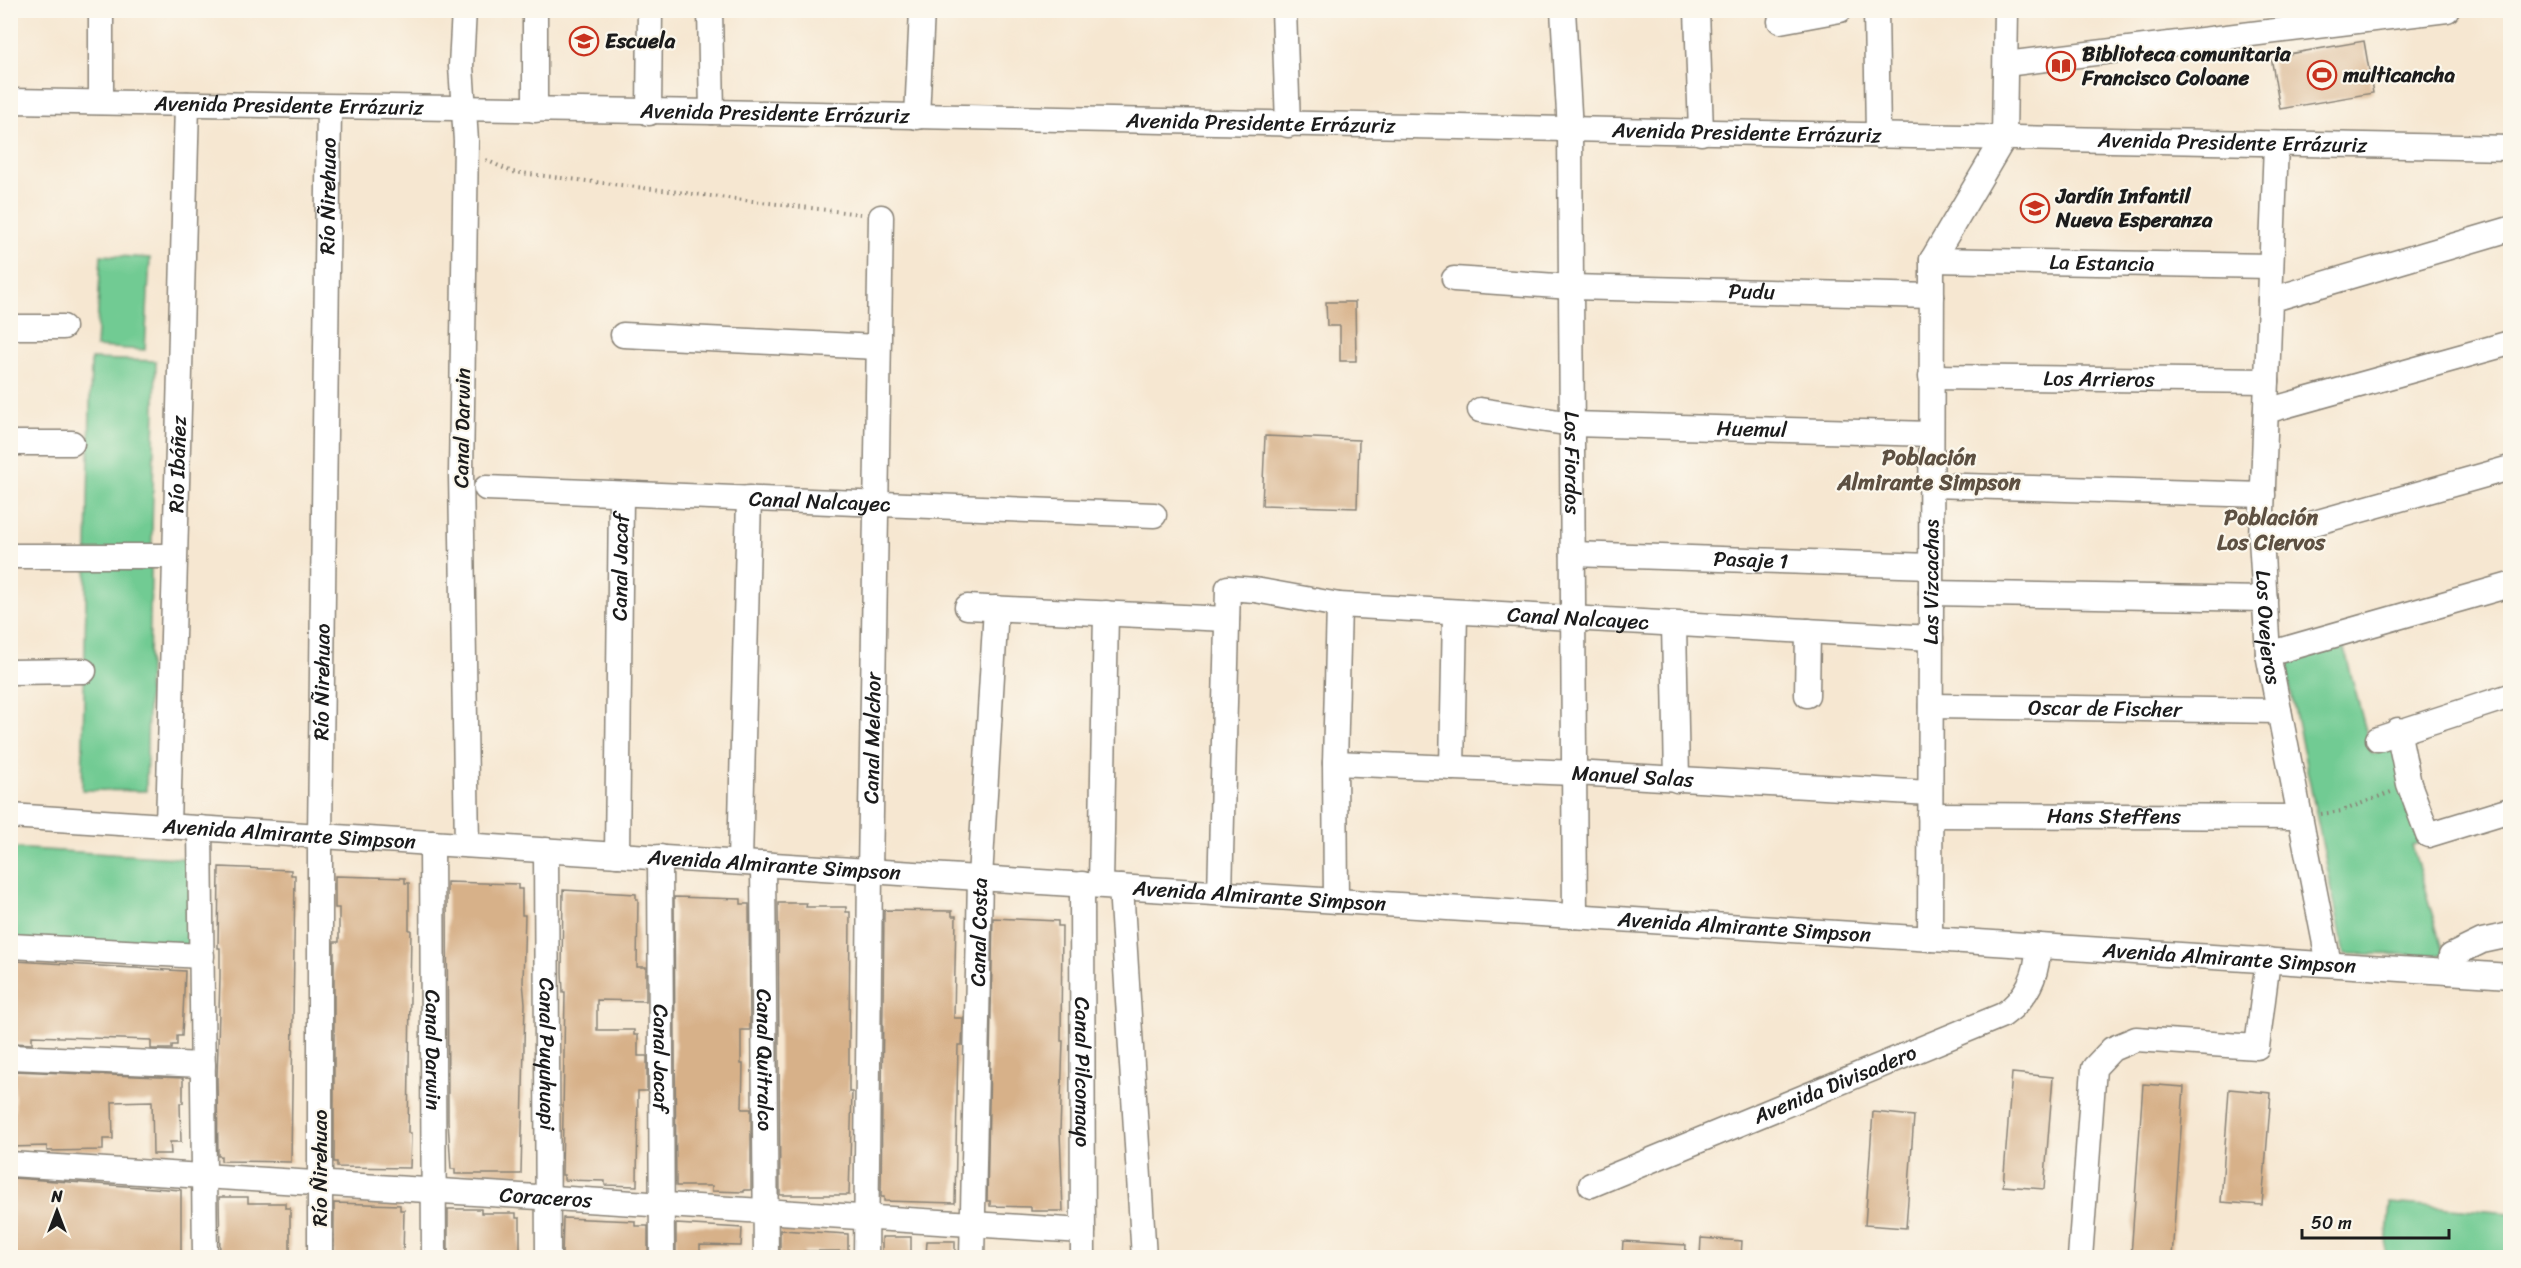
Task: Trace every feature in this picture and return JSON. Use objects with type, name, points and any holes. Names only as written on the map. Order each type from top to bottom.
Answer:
[{"type":"street","points":[[101,10],[101,102]]},
{"type":"street","name":"Canal Darwin","points":[[464,10],[461,66],[466,152],[461,474],[467,845]]},
{"type":"street","points":[[535,10],[535,110]]},
{"type":"street","points":[[649,113],[650,10]]},
{"type":"street","points":[[710,10],[712,112]]},
{"type":"street","points":[[917,117],[922,10]]},
{"type":"street","points":[[1284,10],[1288,125]]},
{"type":"street","name":"Los Fiordos","points":[[1563,10],[1570,130],[1575,916]]},
{"type":"street","points":[[1697,10],[1701,133]]},
{"type":"street","points":[[1780,21],[1840,10]]},
{"type":"street","points":[[1876,10],[1878,136]]},
{"type":"street","points":[[1932,260],[2004,138],[2006,10]]},
{"type":"street","points":[[2006,64],[2447,10]]},
{"type":"street","name":"Avenida Presidente Errázuriz","points":[[10,100],[2511,148]]},
{"type":"street","name":"Río Ibáñez","points":[[168,826],[187,104]]},
{"type":"street","name":"Río Ñirehuao","points":[[320,1257],[320,836],[329,106]]},
{"type":"street","name":"Los Ovejeros","points":[[2276,144],[2261,538],[2268,654],[2329,964]]},
{"type":"street","name":"Canal Melchor","points":[[866,1257],[875,505],[881,217]]},
{"type":"street","points":[[2270,300],[2511,229]]},
{"type":"street","name":"La Estancia","points":[[1932,260],[2271,266]]},
{"type":"street","name":"Las Vizcachas","points":[[1930,939],[1932,260]]},
{"type":"street","name":"Pudu","points":[[1454,279],[1571,286],[1932,296]]},
{"type":"street","points":[[10,327],[63,327]]},
{"type":"street","points":[[623,335],[878,347]]},
{"type":"street","points":[[2266,411],[2511,343]]},
{"type":"street","name":"Los Arrieros","points":[[1931,377],[2267,381]]},
{"type":"street","name":"Huemul","points":[[1480,410],[1572,424],[1931,434]]},
{"type":"street","points":[[10,443],[72,443]]},
{"type":"street","points":[[2261,538],[2511,468]]},
{"type":"street","points":[[1931,485],[2263,495]]},
{"type":"street","name":"Canal Nalcayec","points":[[486,488],[1154,515]]},
{"type":"street","name":"Canal Jacaf","points":[[617,855],[621,495]]},
{"type":"street","name":"Canal Quitralco","points":[[749,498],[752,863],[766,1257]]},
{"type":"street","name":"Pasaje 1","points":[[1573,554],[1931,566]]},
{"type":"street","points":[[10,556],[174,556]]},
{"type":"street","points":[[2268,654],[2511,585]]},
{"type":"street","name":"Canal Nalcayec","points":[[1227,619],[1228,588],[1255,590],[1339,605],[1931,638]]},
{"type":"street","points":[[1931,593],[2265,599]]},
{"type":"street","points":[[1336,900],[1335,763],[1339,605]]},
{"type":"street","points":[[967,607],[1227,619],[1220,893]]},
{"type":"street","name":"Canal Costa","points":[[972,1257],[980,878],[996,608]]},
{"type":"street","points":[[1452,768],[1455,612]]},
{"type":"street","name":"Canal Pilcomayo","points":[[1083,1257],[1101,885],[1106,613]]},
{"type":"street","points":[[1674,624],[1677,780]]},
{"type":"street","points":[[1807,695],[1808,631]]},
{"type":"street","points":[[10,672],[84,671]]},
{"type":"street","points":[[2511,696],[2388,734],[2428,835],[2511,810]]},
{"type":"street","name":"Oscar de Fischer","points":[[1930,706],[2279,711]]},
{"type":"street","name":"Manuel Salas","points":[[1335,763],[1574,773],[1677,780],[1930,804]]},
{"type":"street","name":"Hans Steffens","points":[[1930,804],[2300,817]]},
{"type":"street","name":"Avenida Almirante Simpson","points":[[10,816],[2511,975]]},
{"type":"street","points":[[200,828],[205,1257]]},
{"type":"street","name":"Canal Darwin","points":[[432,843],[434,1257]]},
{"type":"street","name":"Canal Puyuhuapi","points":[[546,850],[548,1257]]},
{"type":"street","name":"Canal Jacaf","points":[[660,857],[662,1257]]},
{"type":"street","points":[[1101,885],[1144,1257]]},
{"type":"street","points":[[2449,972],[2451,956],[2482,941],[2511,935]]},
{"type":"street","points":[[10,946],[202,956]]},
{"type":"street","name":"Avenida Divisadero","points":[[1591,1185],[2003,1015],[2027,991],[2036,970],[2038,946]]},
{"type":"street","points":[[2080,1257],[2094,1068],[2112,1049],[2136,1039],[2257,1047],[2268,960]]},
{"type":"street","points":[[10,1057],[203,1065]]},
{"type":"street","name":"Coraceros","points":[[10,1164],[1083,1231]]},
{"type":"path","points":[[466,152],[512,172],[881,217]]},
{"type":"path","points":[[2300,817],[2342,811],[2409,784]]},
{"type":"green space","points":[[101,255],[150,258],[145,350],[96,347]]},
{"type":"green space","points":[[91,359],[156,361],[146,791],[82,790]]},
{"type":"green space","points":[[2343,644],[2372,754],[2396,747],[2423,842],[2412,845],[2444,955],[2345,954],[2285,663]]},
{"type":"green space","points":[[11,848],[193,859],[193,948],[11,940]]},
{"type":"green space","points":[[2390,1203],[2510,1213],[2510,1257],[2385,1257]]},
{"type":"building","name":"multicancha","points":[[2364,41],[2373,93],[2280,109],[2271,57]]},
{"type":"building","points":[[1326,302],[1355,302],[1356,361],[1340,361],[1340,326],[1327,326]]},
{"type":"building","points":[[1265,436],[1359,440],[1357,508],[1262,505]]},
{"type":"building","points":[[219,867],[291,870],[291,875],[295,875],[291,1162],[221,1161],[221,1156],[218,1156]]},
{"type":"building","points":[[335,876],[405,878],[405,883],[409,883],[409,930],[411,930],[408,1133],[411,1133],[410,1168],[337,1167],[337,1162],[334,1162],[334,942],[339,942],[339,908],[335,908]]},
{"type":"building","points":[[447,882],[518,884],[518,889],[522,889],[522,915],[525,915],[523,982],[525,1003],[521,1174],[455,1174],[455,1169],[451,1169],[448,1121]]},
{"type":"building","points":[[563,890],[636,894],[636,899],[638,899],[637,967],[646,967],[646,1001],[597,1000],[597,1030],[634,1030],[634,1035],[638,1035],[638,1056],[647,1056],[647,1091],[638,1091],[637,1186],[605,1185],[605,1181],[564,1180],[564,1175],[562,1175],[565,992],[563,992],[562,972]]},
{"type":"building","points":[[674,897],[741,899],[741,904],[749,904],[750,1030],[741,1030],[741,1064],[743,1064],[742,1109],[751,1109],[751,1190],[744,1190],[744,1192],[712,1191],[712,1186],[676,1186]]},
{"type":"building","points":[[778,903],[807,903],[806,907],[846,907],[846,912],[850,912],[849,1092],[852,1092],[849,1195],[780,1195]]},
{"type":"building","points":[[884,910],[952,911],[952,916],[956,916],[954,1018],[963,1018],[962,1045],[958,1045],[955,1203],[884,1201],[884,1197],[881,1197]]},
{"type":"building","points":[[993,918],[1058,921],[1058,926],[1062,926],[1061,1041],[1063,1041],[1060,1132],[1063,1211],[1031,1211],[1031,1207],[990,1206],[990,1201],[987,1201]]},
{"type":"building","points":[[15,961],[185,971],[182,1036],[177,1036],[177,1045],[172,1045],[172,1049],[151,1049],[151,1040],[32,1036],[32,1044],[14,1043]]},
{"type":"building","points":[[14,1071],[183,1078],[183,1103],[180,1103],[181,1142],[170,1142],[171,1154],[153,1154],[152,1101],[112,1102],[113,1139],[103,1139],[103,1150],[47,1151],[47,1146],[10,1147],[10,1112],[15,1112]]},
{"type":"building","points":[[2012,1073],[2053,1077],[2044,1189],[2003,1186]]},
{"type":"building","points":[[2143,1084],[2184,1087],[2172,1257],[2131,1256]]},
{"type":"building","points":[[2229,1089],[2271,1093],[2262,1205],[2221,1202]]},
{"type":"building","points":[[1873,1112],[1914,1116],[1906,1228],[1865,1225]]},
{"type":"building","points":[[13,1178],[181,1190],[181,1255],[175,1255],[175,1257],[10,1257]]},
{"type":"building","points":[[219,1197],[248,1197],[248,1203],[285,1203],[285,1208],[290,1208],[290,1257],[220,1257]]},
{"type":"building","points":[[334,1203],[400,1205],[400,1210],[404,1210],[403,1257],[334,1257]]},
{"type":"building","points":[[448,1209],[481,1209],[481,1213],[516,1213],[516,1218],[520,1218],[520,1256],[448,1257]]},
{"type":"building","points":[[563,1218],[635,1221],[635,1226],[648,1226],[648,1257],[562,1257]]},
{"type":"building","points":[[676,1224],[742,1228],[741,1246],[700,1245],[700,1257],[676,1257]]},
{"type":"building","points":[[780,1230],[848,1234],[848,1251],[804,1251],[804,1257],[780,1257]]},
{"type":"building","points":[[882,1237],[911,1237],[911,1255],[882,1255]]},
{"type":"building","points":[[1701,1238],[1742,1241],[1741,1257],[1700,1257]]},
{"type":"building","points":[[927,1241],[955,1241],[955,1257],[926,1257]]},
{"type":"building","points":[[1623,1241],[1686,1245],[1685,1257],[1622,1257]]},
{"type":"place","name":"Escuela","points":[[584,41]]},
{"type":"place","name":"Biblioteca comunitaria Francisco Coloane","points":[[2061,66]]},
{"type":"place","name":"multicancha","points":[[2322,75]]},
{"type":"place","name":"Jardín Infantil Nueva Esperanza","points":[[2035,208]]},
{"type":"district","name":"Población Almirante Simpson","points":[[1929,470]]},
{"type":"district","name":"Población Los Ciervos","points":[[2271,530]]}]
